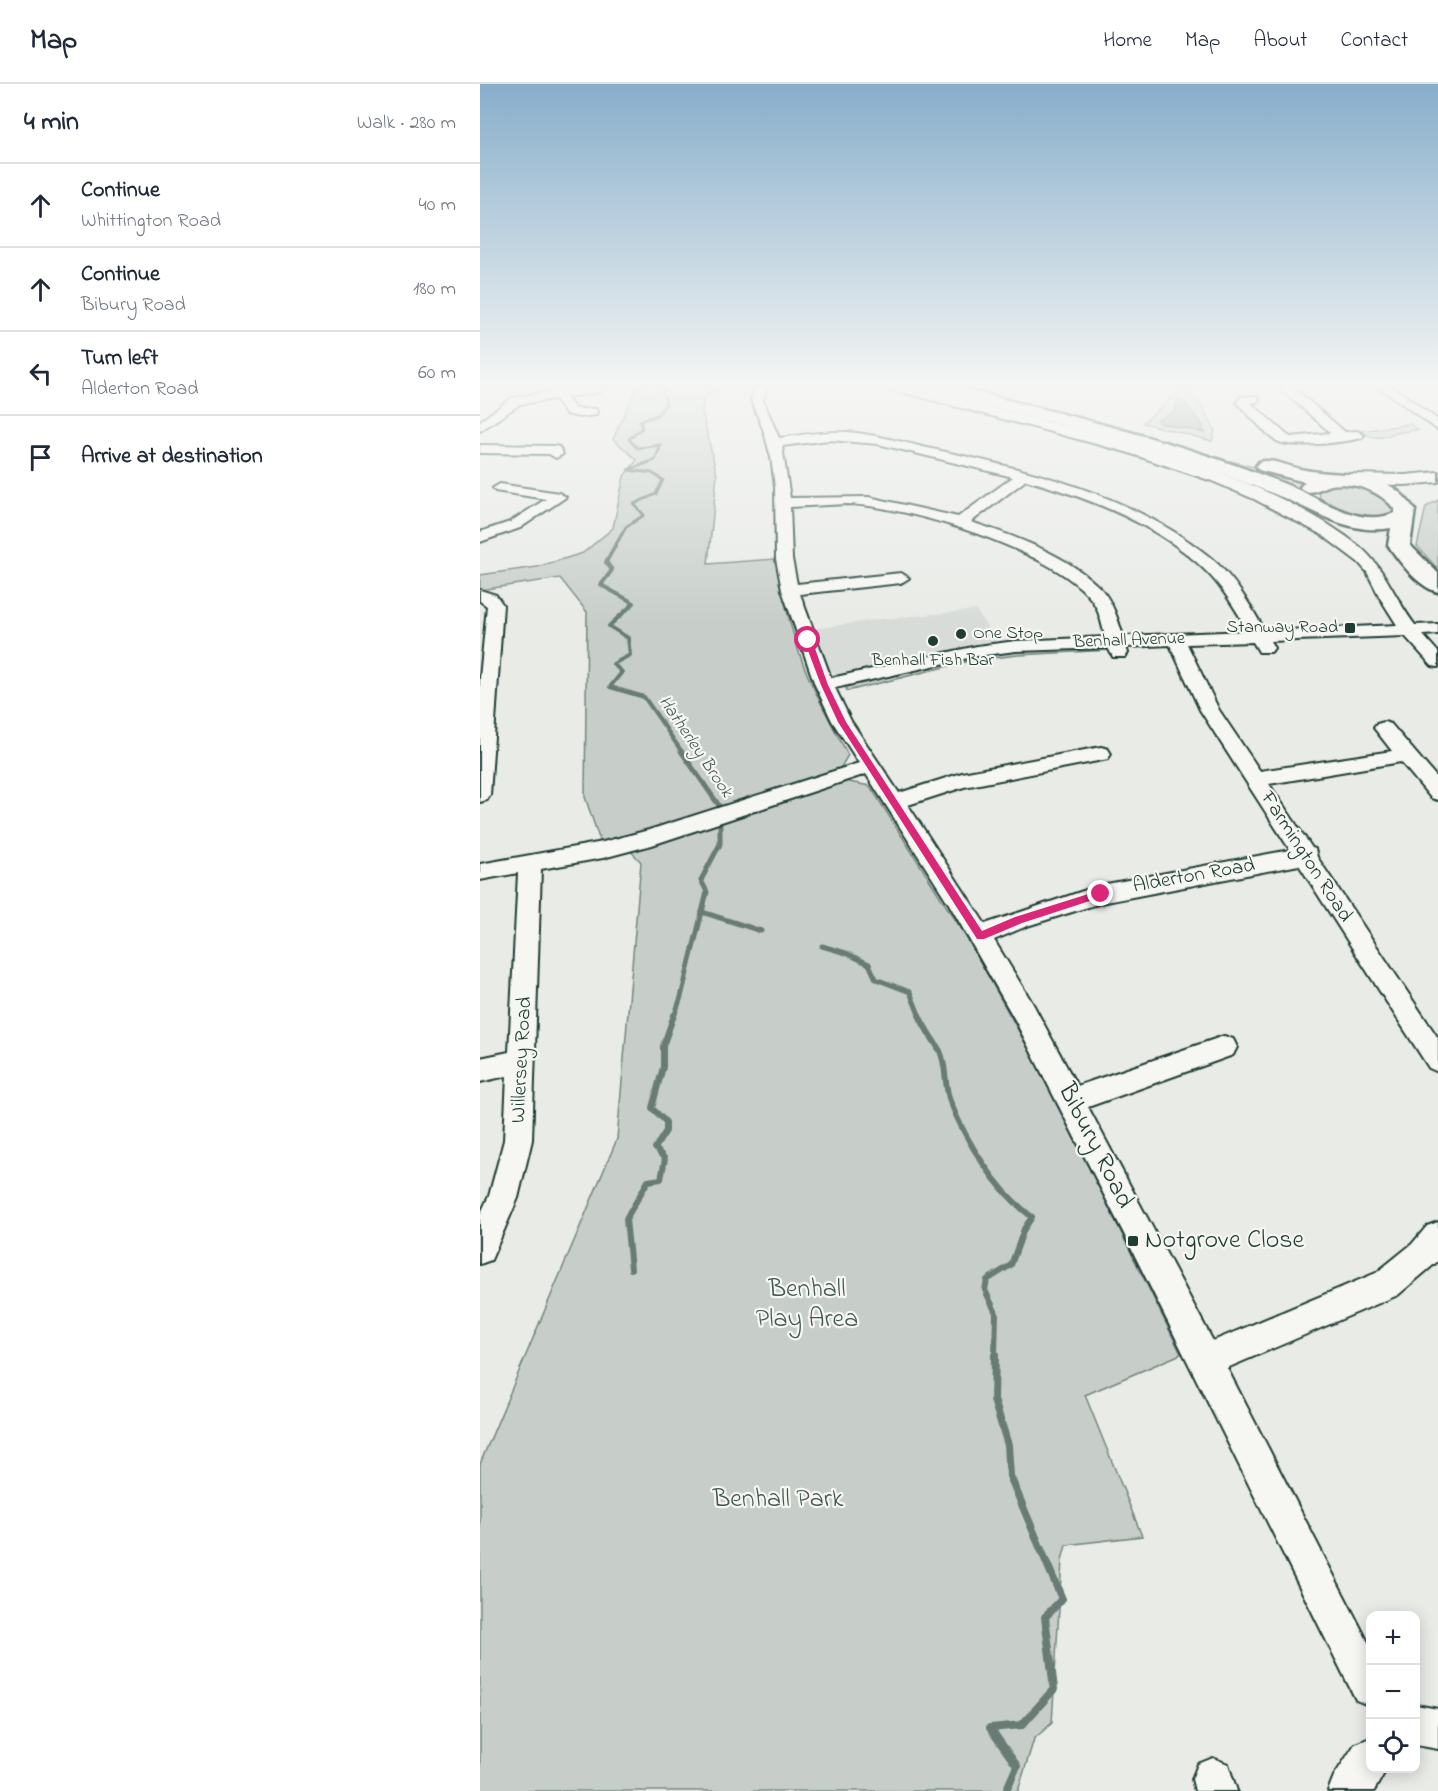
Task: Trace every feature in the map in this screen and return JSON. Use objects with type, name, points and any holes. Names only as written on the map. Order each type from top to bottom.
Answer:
[{"type":"highway","points":[[1216,464],[1240,472],[1340,517],[1360,530],[1438,601]]},
{"type":"highway","points":[[1256,464],[1303,476],[1338,479],[1386,491],[1401,503],[1404,514],[1399,545],[1407,556],[1438,585]]},
{"type":"highway","points":[[1314,504],[1308,495],[1309,489],[1315,484],[1338,479]]},
{"type":"highway","points":[[1340,517],[1352,521],[1379,524],[1404,514]]},
{"type":"main road","points":[[1338,479],[1405,480],[1438,477]]},
{"type":"main road","points":[[1404,514],[1415,498],[1438,488]]},
{"type":"street","name":"Bibury Road","points":[[779,464],[784,559],[790,590],[828,692],[842,722],[980,936],[1072,1100],[1366,1676]]},
{"type":"street","points":[[978,464],[1023,476],[1108,505],[1186,547],[1215,570],[1230,588],[1262,642]]},
{"type":"street","points":[[1176,464],[1271,502],[1328,533],[1366,560],[1378,576],[1395,610],[1423,637],[1438,662]]},
{"type":"street","points":[[959,524],[1023,476]]},
{"type":"street","points":[[480,537],[515,525],[562,495],[500,488]]},
{"type":"street","points":[[782,503],[825,500],[870,501],[897,506],[959,524],[1024,549],[1080,580],[1095,593],[1104,605],[1117,647]]},
{"type":"street","points":[[790,590],[901,578]]},
{"type":"street","points":[[480,595],[490,598],[495,605],[480,795]]},
{"type":"street","name":"Benhall Avenue","points":[[828,692],[981,664],[1117,647],[1423,637],[1438,629]]},
{"type":"street","name":"Farmington Road","points":[[1178,644],[1210,710],[1307,855],[1438,1060]]},
{"type":"street","points":[[1384,728],[1438,793]]},
{"type":"street","points":[[894,802],[962,780],[1101,754]]},
{"type":"street","points":[[1255,779],[1406,755]]},
{"type":"street","points":[[480,872],[635,841],[870,766]]},
{"type":"street","name":"Alderton Road","points":[[980,936],[1018,920],[1101,894],[1307,855]]},
{"type":"street","name":"Willersey Road","points":[[480,1249],[503,1198],[515,1159],[523,1061],[530,863]]},
{"type":"street","points":[[1072,1100],[1224,1047]]},
{"type":"street","points":[[480,1070],[523,1061]]},
{"type":"street","points":[[1205,1361],[1387,1284],[1415,1263],[1438,1238]]},
{"type":"street","points":[[1420,1726],[1438,1729]]},
{"type":"street","points":[[1349,1791],[1366,1766]]},
{"type":"shaded area","points":[[976,610],[998,644],[843,677],[830,671],[813,629],[881,619]]},
{"type":"green space","name":"Benhall Park","points":[[634,464],[714,464],[717,475],[708,564],[776,559],[789,618],[802,662],[848,755],[841,767],[849,782],[870,786],[971,945],[1050,1088],[1181,1354],[1085,1395],[1142,1536],[1066,1545],[1062,1560],[1052,1723],[1034,1739],[1018,1791],[480,1791],[480,1464],[617,1139],[641,862],[624,844],[603,850],[585,797],[587,612],[560,578],[480,590],[480,575],[537,567],[583,553],[613,528],[624,476]]},
{"type":"green space","points":[[1228,464],[1241,464],[1311,482],[1305,486],[1304,493]]},
{"type":"green space","points":[[1335,485],[1371,490],[1387,500],[1396,515],[1392,519],[1357,519],[1322,502],[1318,492]]},
{"type":"green space","points":[[1438,500],[1438,569],[1417,546],[1426,507]]},
{"type":"green space","points":[[1110,645],[1111,650],[1018,655],[969,661],[847,691],[845,685],[967,657]]},
{"type":"waterway","name":"Hatherley Brook","points":[[615,546],[626,527],[644,515],[634,504],[656,494],[663,480],[652,473],[628,470],[645,464]]},
{"type":"waterway","name":"Hatherley Brook","points":[[616,544],[606,562],[612,570],[601,585],[634,603],[609,626],[628,638],[630,655],[613,664],[622,672],[610,687],[644,697],[682,752]]},
{"type":"waterway","name":"Hatherley Brook","points":[[681,751],[720,807],[720,844],[701,880],[707,892],[702,912]]},
{"type":"waterway","name":"Hatherley Brook","points":[[674,1017],[702,912]]},
{"type":"waterway","name":"Hatherley Brook","points":[[702,912],[761,931]]},
{"type":"waterway","name":"Hatherley Brook","points":[[822,946],[846,953],[869,964],[876,979],[910,992],[920,1017]]},
{"type":"waterway","name":"Hatherley Brook","points":[[631,1269],[626,1219],[648,1181],[661,1179],[665,1159],[655,1148],[666,1131],[666,1122],[652,1108],[663,1067],[663,1046],[674,1015]]},
{"type":"waterway","name":"Hatherley Brook","points":[[920,1017],[940,1051],[948,1095],[965,1133],[995,1180],[1032,1217],[1024,1229],[1011,1265],[987,1280],[985,1290],[996,1313],[995,1356]]},
{"type":"waterway","name":"Hatherley Brook","points":[[995,1355],[994,1400],[1008,1445],[1010,1476],[1062,1599],[1045,1617],[1054,1689],[1022,1725],[990,1728],[1017,1766],[1006,1791]]},
{"type":"place","name":"Stanway Road","points":[[1350,628]]},
{"type":"place","name":"One Stop","points":[[961,634]]},
{"type":"place","name":"Benhall Fish Bar","points":[[933,641]]},
{"type":"place","name":"Notgrove Close","points":[[1133,1241]]},
{"type":"route","points":[[808,640],[824,685],[842,722],[980,936],[1018,920],[1101,894]]},
{"type":"park label","name":"Benhall Play Area","points":[[807,1305]]}]
